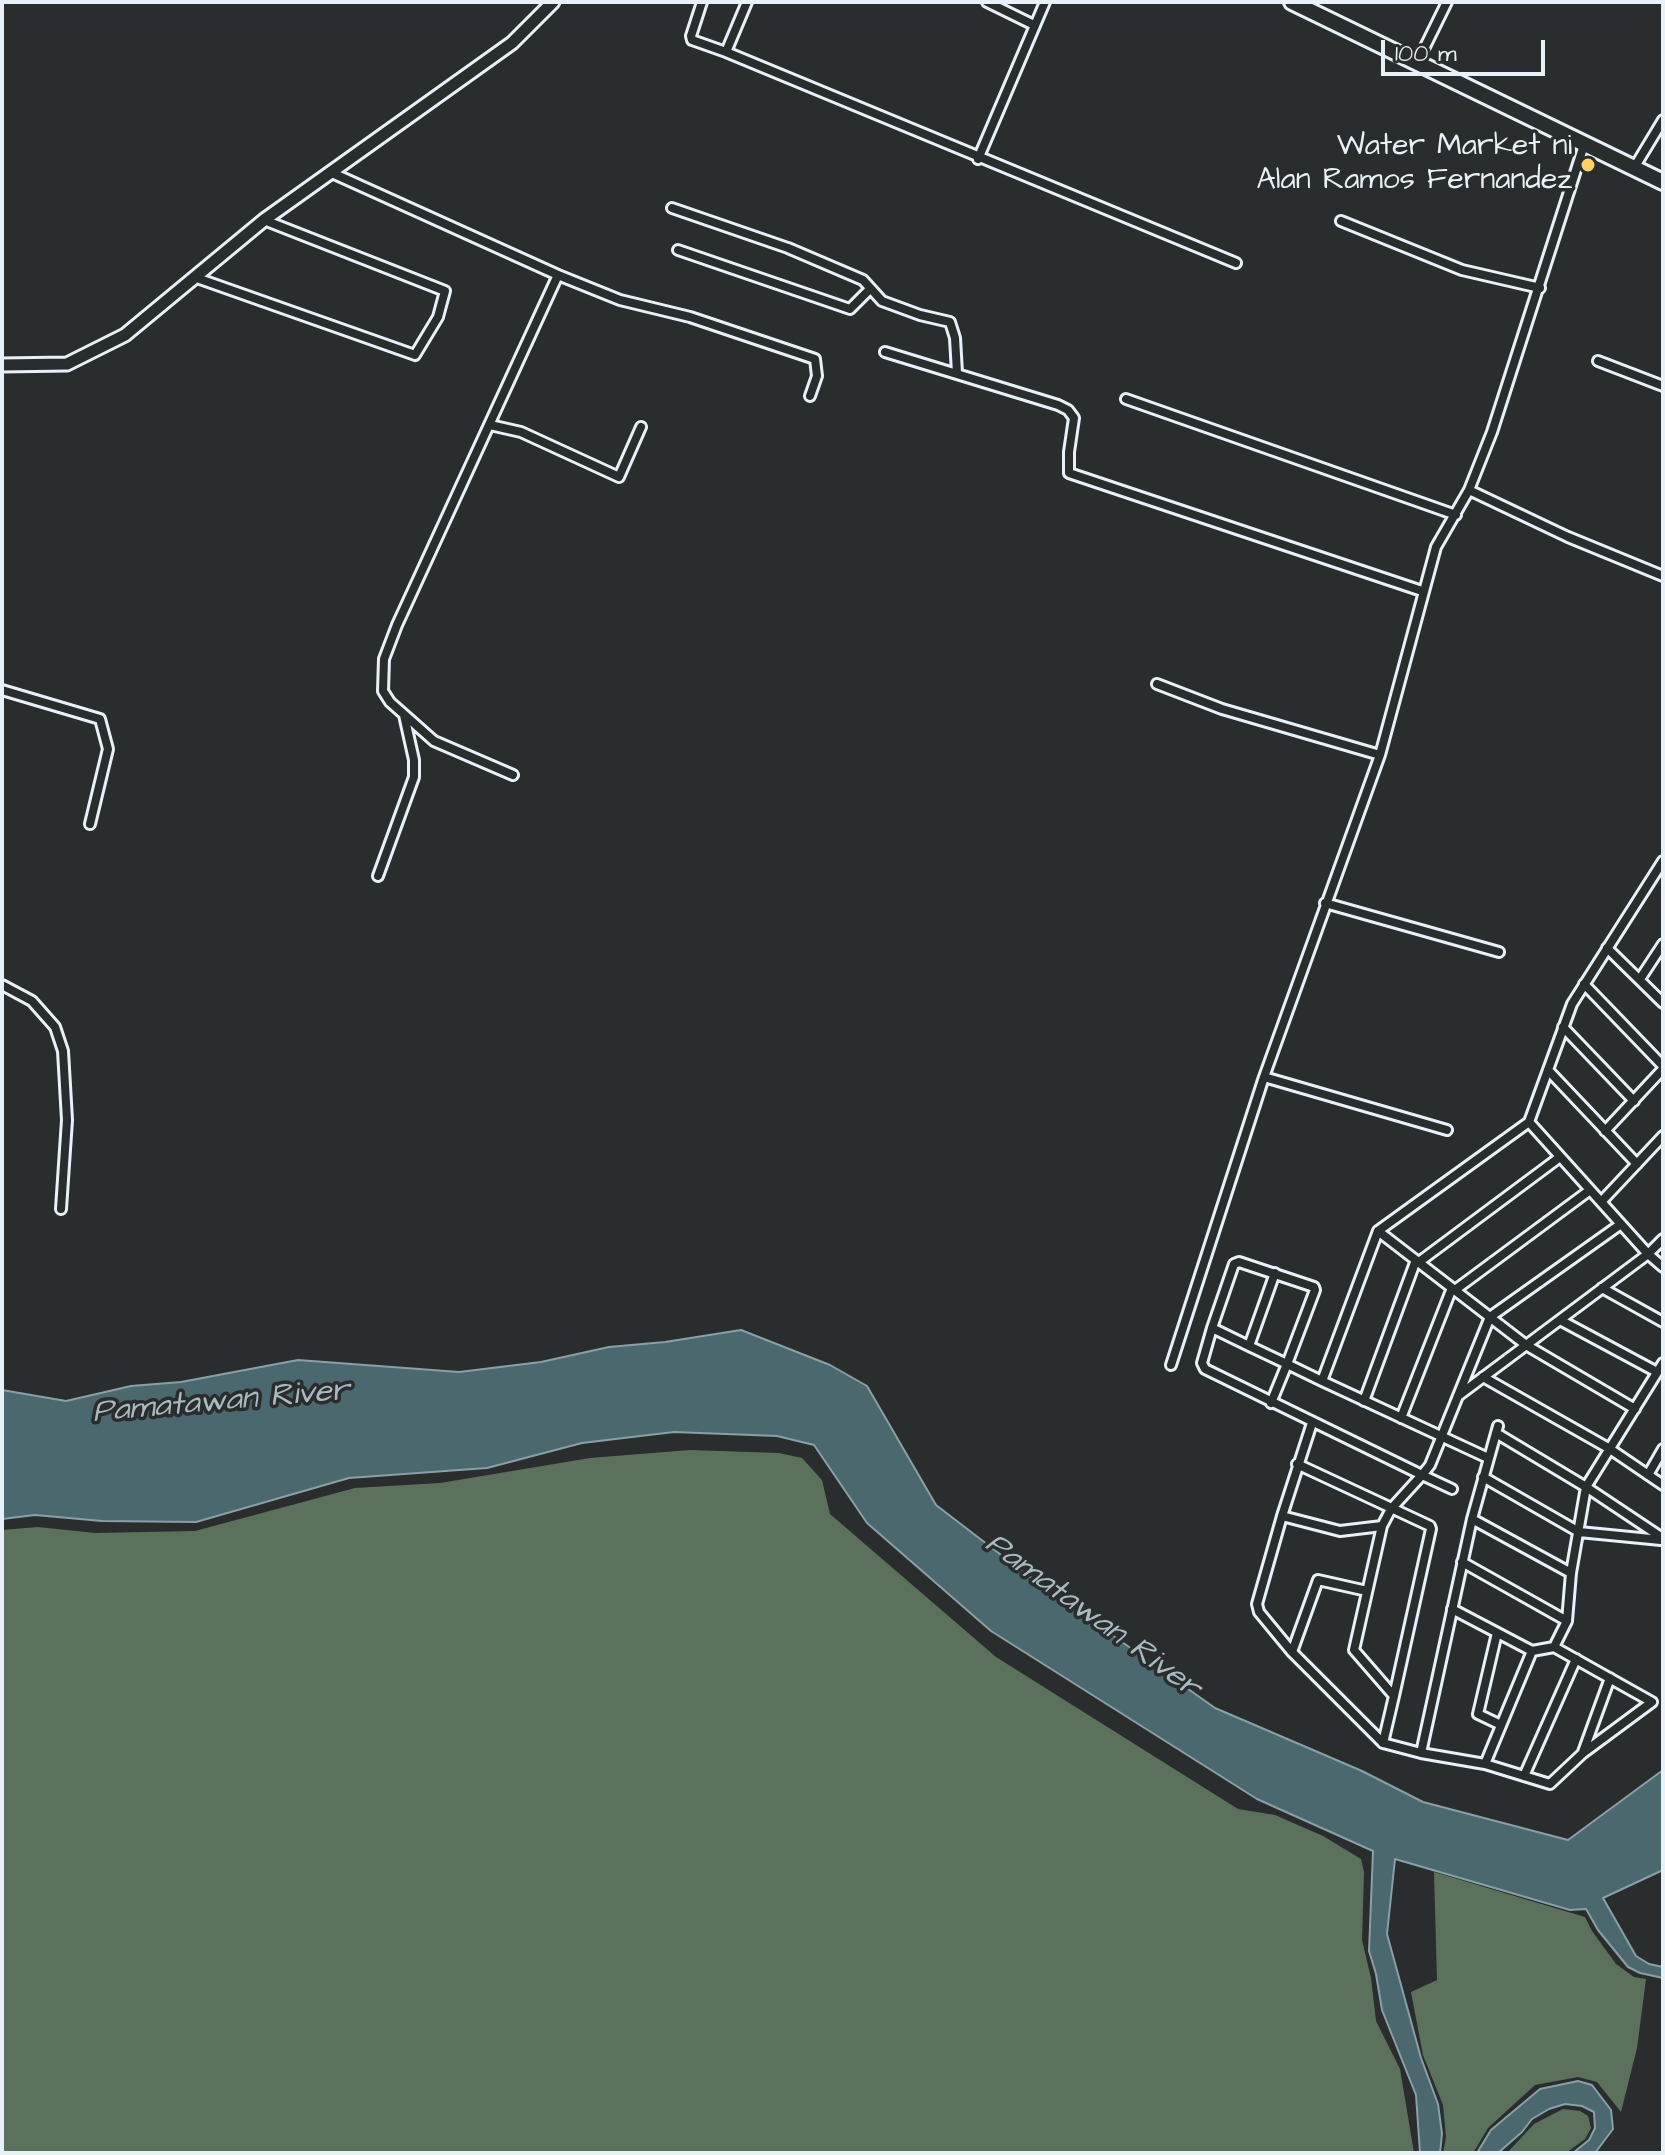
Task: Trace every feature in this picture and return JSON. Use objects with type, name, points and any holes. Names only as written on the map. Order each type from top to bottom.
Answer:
[{"type":"main road","points":[[1292,2],[1663,182]]},
{"type":"street","points":[[2,365],[67,364],[125,335],[264,220],[512,43],[553,2]]},
{"type":"street","points":[[702,2],[692,40],[1236,263]]},
{"type":"street","points":[[726,52],[747,2]]},
{"type":"street","points":[[987,2],[1034,25]]},
{"type":"street","points":[[978,159],[1045,2]]},
{"type":"street","points":[[1417,63],[1447,2]]},
{"type":"street","points":[[1634,168],[1663,120]]},
{"type":"street","points":[[1171,1365],[1264,1077],[1380,755],[1436,547],[1469,490],[1492,432],[1584,145]]},
{"type":"street","points":[[330,172],[620,300],[690,317],[815,359],[817,376],[810,396]]},
{"type":"street","points":[[672,208],[788,248],[863,280],[882,301],[950,322],[955,338],[957,373]]},
{"type":"street","points":[[194,277],[415,355],[438,317],[445,291],[264,220]]},
{"type":"street","points":[[1341,221],[1462,270],[1540,288]]},
{"type":"street","points":[[678,250],[850,309],[870,289]]},
{"type":"street","points":[[513,775],[434,741],[383,691],[384,659],[558,275]]},
{"type":"street","points":[[885,352],[1068,410],[1074,418],[1069,473],[1422,591]]},
{"type":"street","points":[[1598,361],[1663,386]]},
{"type":"street","points":[[1126,399],[1456,515]]},
{"type":"street","points":[[490,425],[521,432],[619,477],[641,427]]},
{"type":"street","points":[[1469,490],[1568,537],[1663,576]]},
{"type":"street","points":[[1157,684],[1222,709],[1380,755]]},
{"type":"street","points":[[2,690],[100,719],[108,749],[90,824]]},
{"type":"street","points":[[378,876],[414,777],[414,760],[404,714]]},
{"type":"street","points":[[1322,1381],[1378,1231],[1529,1122],[1572,1004],[1663,861]]},
{"type":"street","points":[[1325,903],[1427,929],[1499,952]]},
{"type":"street","points":[[1640,979],[1663,944]]},
{"type":"street","points":[[1607,948],[1663,1003]]},
{"type":"street","points":[[1584,984],[1663,1068],[1605,1131]]},
{"type":"street","points":[[2,985],[32,1001],[55,1027],[63,1051],[67,1120],[61,1209]]},
{"type":"street","points":[[1563,1027],[1634,1101]]},
{"type":"street","points":[[1548,1070],[1637,1164]]},
{"type":"street","points":[[1264,1077],[1447,1130]]},
{"type":"street","points":[[1529,1122],[1663,1267]]},
{"type":"street","points":[[1601,1202],[1663,1136]]},
{"type":"street","points":[[1364,1401],[1418,1261],[1560,1157]]},
{"type":"street","points":[[1401,1418],[1453,1289],[1590,1190]]},
{"type":"street","points":[[1394,1696],[1354,1650],[1382,1526],[1391,1509],[1430,1465],[1490,1317],[1621,1224]]},
{"type":"street","points":[[1378,1231],[1526,1345],[1635,1409]]},
{"type":"street","points":[[1458,1397],[1648,1254],[1663,1239]]},
{"type":"street","points":[[1271,1403],[1315,1290],[1239,1262],[1234,1264],[1212,1328],[1202,1363],[1205,1369],[1271,1403],[1312,1423],[1452,1489]]},
{"type":"street","points":[[1249,1346],[1275,1273]]},
{"type":"street","points":[[1602,1288],[1663,1322]]},
{"type":"street","points":[[1560,1320],[1657,1372]]},
{"type":"street","points":[[1212,1328],[1488,1458]]},
{"type":"street","points":[[1554,1647],[1567,1621],[1571,1573],[1586,1487],[1663,1363]]},
{"type":"street","points":[[1483,1377],[1610,1449],[1663,1485]]},
{"type":"street","points":[[1312,1423],[1297,1464],[1257,1604],[1259,1612],[1292,1652],[1383,1743],[1485,1764],[1550,1784],[1583,1753],[1652,1702],[1554,1647],[1532,1651],[1452,1609]]},
{"type":"street","points":[[1421,1753],[1472,1519],[1483,1477],[1488,1458],[1497,1430],[1658,1535],[1661,1540],[1579,1532],[1483,1477]]},
{"type":"street","points":[[1648,1475],[1663,1449]]},
{"type":"street","points":[[1297,1464],[1431,1529],[1383,1743]]},
{"type":"street","points":[[1282,1516],[1340,1531],[1382,1526]]},
{"type":"street","points":[[1472,1519],[1571,1573]]},
{"type":"street","points":[[1462,1562],[1567,1621]]},
{"type":"street","points":[[1292,1652],[1318,1580],[1367,1591]]},
{"type":"street","points":[[1497,1633],[1478,1714],[1501,1725]]},
{"type":"street","points":[[1485,1764],[1532,1651]]},
{"type":"street","points":[[1524,1776],[1576,1659]]},
{"type":"street","points":[[1583,1753],[1610,1678]]},
{"type":"green space","points":[[690,1450],[779,1453],[802,1458],[822,1480],[830,1514],[996,1657],[1238,1809],[1275,1815],[1323,1836],[1361,1859],[1364,1872],[1362,1940],[1376,2021],[1400,2069],[1414,2153],[2,2153],[2,1530],[38,1527],[95,1533],[195,1531],[355,1488],[440,1483],[590,1458]]},
{"type":"green space","points":[[1434,1872],[1585,1917],[1616,1964],[1634,1977],[1646,1979],[1637,2048],[1621,2112],[1597,2082],[1578,2077],[1535,2085],[1488,2128],[1473,2153],[1443,2153],[1446,2137],[1443,2105],[1423,2055],[1411,1992],[1437,1980]]},
{"type":"green space","points":[[1563,2109],[1580,2111],[1588,2116],[1591,2128],[1585,2139],[1566,2153],[1507,2153],[1534,2124]]},
{"type":"water","name":"Pamatawan River","points":[[741,1330],[830,1365],[867,1386],[936,1505],[1022,1571],[1215,1708],[1362,1771],[1423,1802],[1568,1840],[1663,1770],[1663,1870],[1603,1898],[1636,1956],[1649,1964],[1663,1967],[1663,1978],[1628,1967],[1598,1930],[1586,1909],[1570,1910],[1395,1859],[1387,1934],[1421,2058],[1438,2104],[1442,2134],[1440,2153],[1420,2153],[1416,2095],[1382,2010],[1369,1951],[1373,1851],[1257,1799],[991,1631],[867,1523],[814,1445],[777,1436],[674,1432],[582,1443],[487,1468],[349,1478],[196,1522],[102,1521],[35,1515],[2,1519],[2,1390],[66,1401],[131,1386],[181,1382],[298,1360],[459,1372],[541,1362],[609,1347]]},
{"type":"water","points":[[1578,2081],[1592,2085],[1611,2110],[1613,2129],[1595,2153],[1573,2153],[1589,2140],[1595,2128],[1594,2112],[1582,2106],[1565,2104],[1532,2119],[1498,2153],[1477,2153],[1491,2130],[1540,2089]]},
{"type":"place","name":"Water Market ni Alan Ramos Fernandez","points":[[1588,165]]}]
